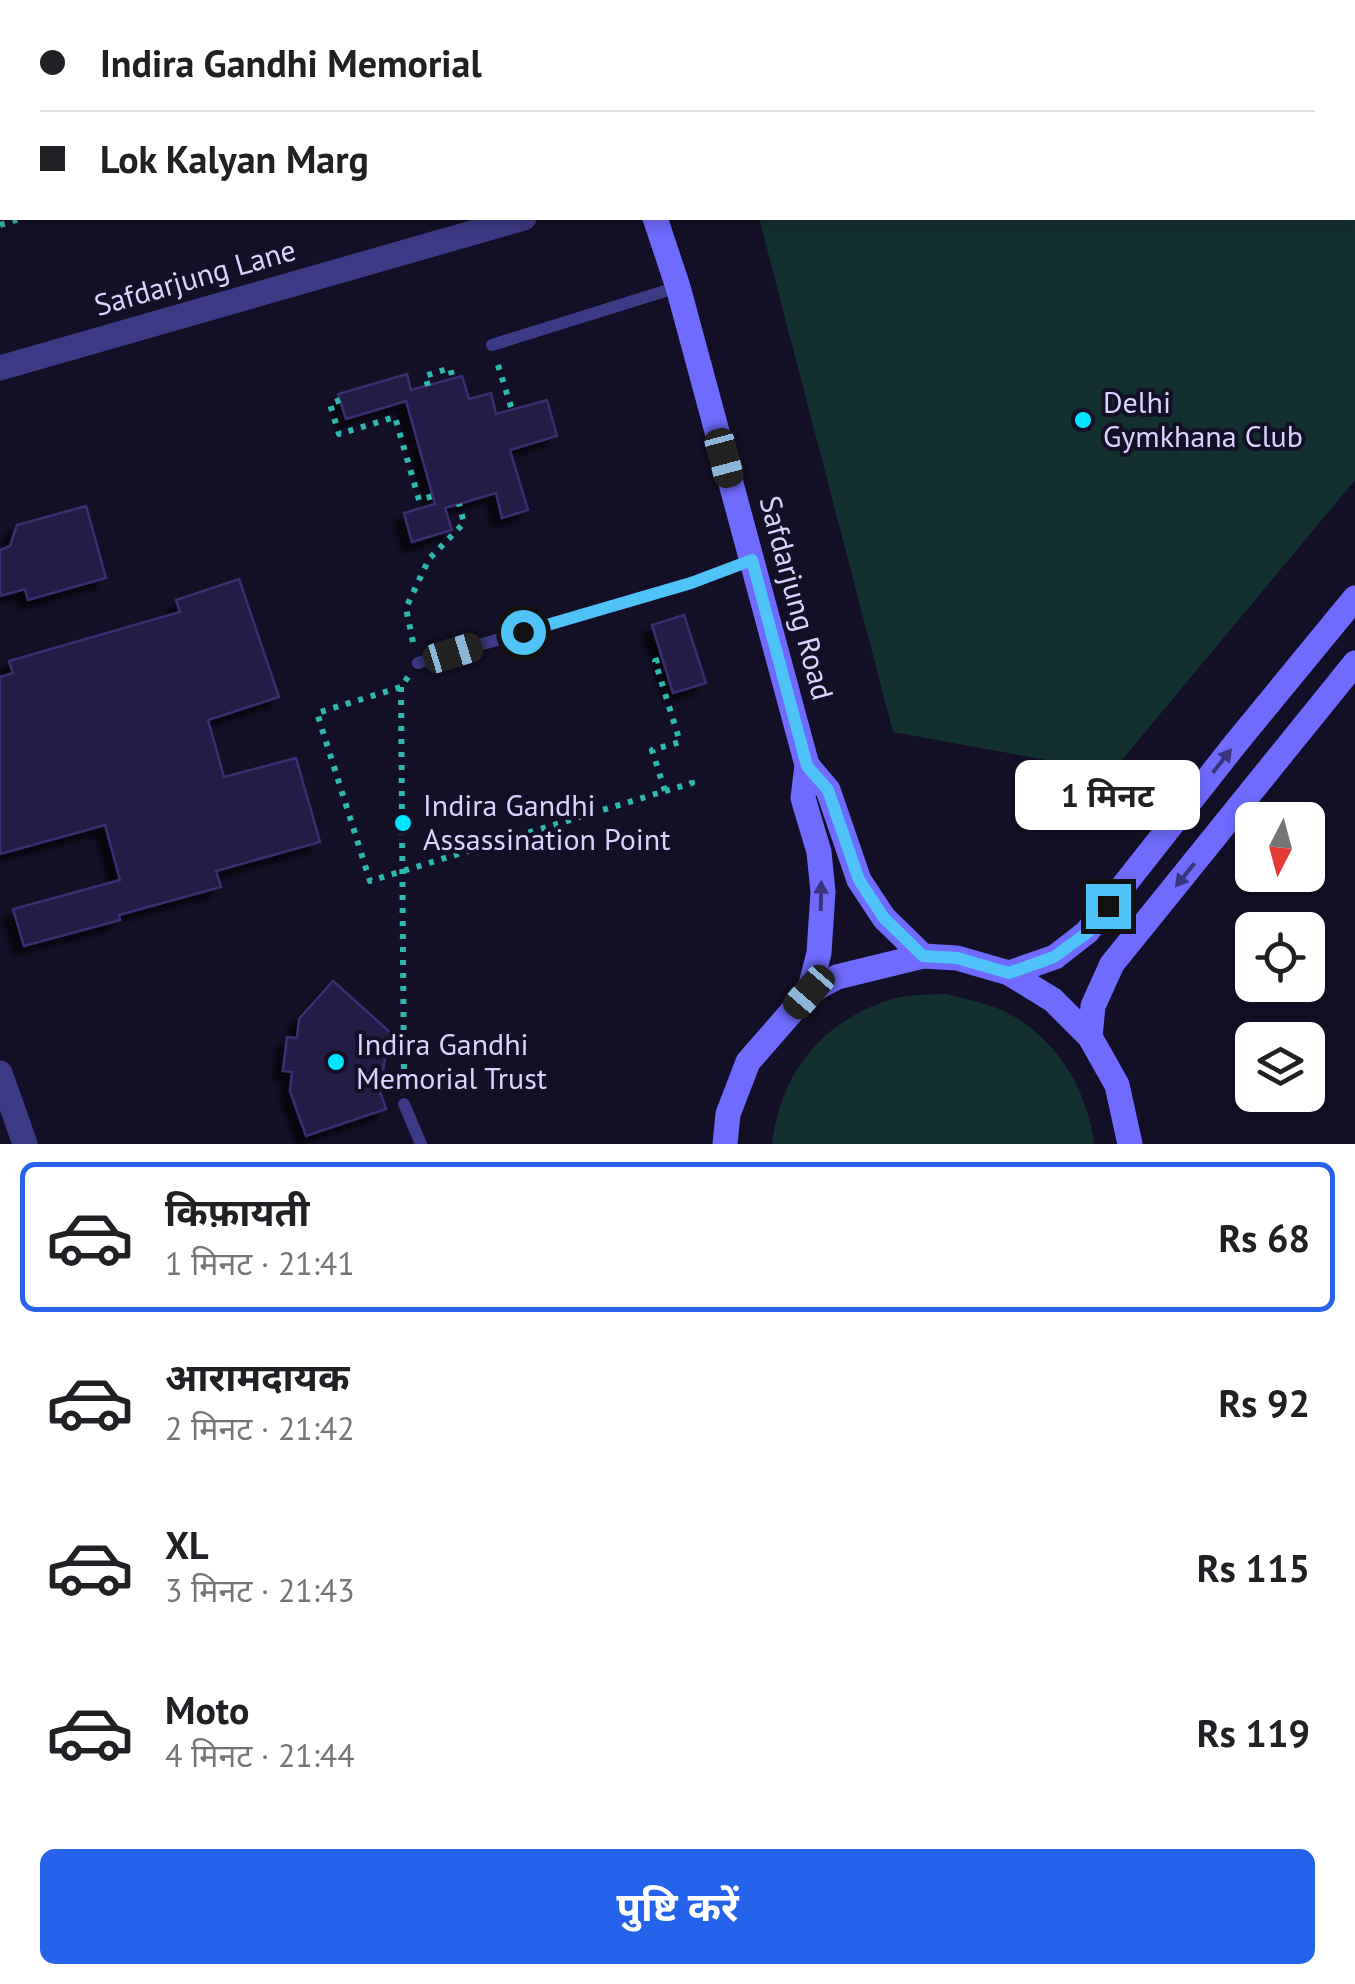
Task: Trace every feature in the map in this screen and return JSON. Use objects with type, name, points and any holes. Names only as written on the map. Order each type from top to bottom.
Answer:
[{"type":"main road","name":"Safdarjung Road","points":[[656,220],[678,287],[807,766],[803,798],[820,852],[823,892],[818,954],[809,992]]},
{"type":"main road","points":[[1009,973],[1054,957],[1088,932],[1355,598]]},
{"type":"main road","points":[[1090,1037],[1093,1006],[1112,964],[1355,663]]},
{"type":"main road","points":[[1286,682],[1317,710]]},
{"type":"main road","name":"Safdarjung Road","points":[[807,766],[828,790],[859,880],[884,918],[923,956]]},
{"type":"main road","points":[[725,1144],[728,1114],[748,1062],[809,992],[837,978],[923,956],[957,958],[1009,973],[1054,1000],[1090,1037],[1117,1085],[1130,1144]]},
{"type":"street","name":"Safdarjung Lane","points":[[0,368],[517,220]]},
{"type":"street","points":[[0,1073],[25,1144]]},
{"type":"lane","points":[[492,345],[678,287]]},
{"type":"lane","points":[[418,664],[691,583],[752,560]]},
{"type":"lane","points":[[404,1104],[421,1144]]},
{"type":"path","points":[[492,345],[512,410]]},
{"type":"path","points":[[428,386],[425,376],[450,368],[453,379]]},
{"type":"path","points":[[340,400],[330,404],[340,434],[395,417],[420,500],[433,496]]},
{"type":"path","points":[[460,504],[464,523],[428,559],[406,608],[418,664],[401,687],[318,713],[370,882],[692,783],[690,773]]},
{"type":"path","points":[[662,658],[655,661],[683,752]]},
{"type":"path","points":[[401,687],[404,1104]]},
{"type":"path","points":[[665,791],[652,750],[680,742]]},
{"type":"green space","name":"Delhi Gymkhana Club","points":[[760,220],[1355,220],[1355,480],[1112,772],[893,732]]},
{"type":"green space","points":[[946,994],[999,1009],[1036,1032],[1051,1047],[1076,1083],[1094,1144],[772,1144],[777,1118],[795,1072],[826,1036],[845,1021],[892,999]]},
{"type":"building","points":[[407,374],[411,390],[462,376],[469,399],[491,393],[496,414],[547,400],[557,436],[510,450],[528,510],[502,518],[496,493],[445,508],[452,530],[412,542],[404,513],[435,504],[406,401],[346,419],[338,394]]},
{"type":"building","points":[[86,506],[106,578],[28,600],[25,589],[0,596],[0,550],[10,546],[17,525]]},
{"type":"building","points":[[239,579],[279,697],[208,720],[224,777],[296,758],[320,842],[216,871],[221,887],[24,946],[13,909],[120,880],[105,825],[0,854],[0,677],[13,673],[9,661],[180,612],[176,600]]},
{"type":"building","points":[[684,615],[706,683],[673,693],[652,625]]},
{"type":"building","points":[[333,981],[393,1035],[387,1044],[380,1092],[386,1109],[306,1136],[290,1091],[292,1072],[283,1071],[287,1037],[297,1038],[299,1019]]},
{"type":"place","name":"Delhi Gymkhana Club","points":[[1083,420]]},
{"type":"place","name":"Indira Gandhi Assassination Point","points":[[403,823]]},
{"type":"place","name":"Indira Gandhi Memorial Trust","points":[[336,1062]]},
{"type":"route","points":[[523,632],[691,583],[752,560],[807,766],[828,790],[859,880],[884,918],[923,956],[957,958],[1009,973],[1054,957],[1088,932],[1108,906]]}]
